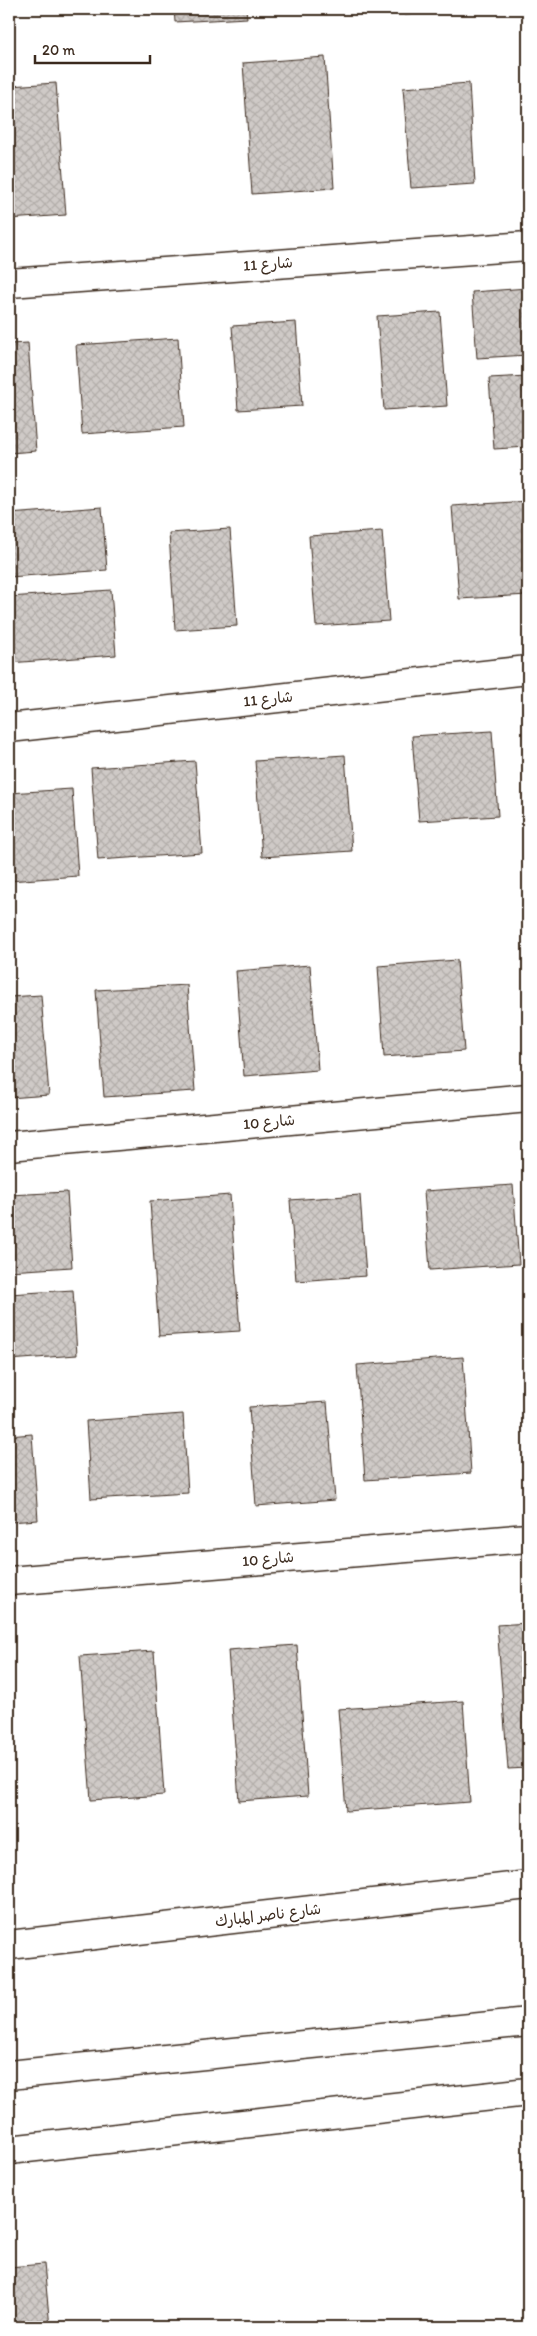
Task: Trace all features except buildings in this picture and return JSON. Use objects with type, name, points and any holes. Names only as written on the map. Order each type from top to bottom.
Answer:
[{"type":"street","name":"شارع 11","points":[[9,283],[528,246]]},
{"type":"street","name":"شارع 11","points":[[9,728],[528,670]]},
{"type":"street","name":"شارع 10","points":[[9,1146],[528,1098]]},
{"type":"street","name":"شارع 10","points":[[9,1581],[528,1538]]},
{"type":"street","name":"شارع ناصر المبارك","points":[[9,1945],[528,1885]]},
{"type":"street","points":[[9,2075],[528,2022]]},
{"type":"street","points":[[9,2150],[528,2092]]}]
